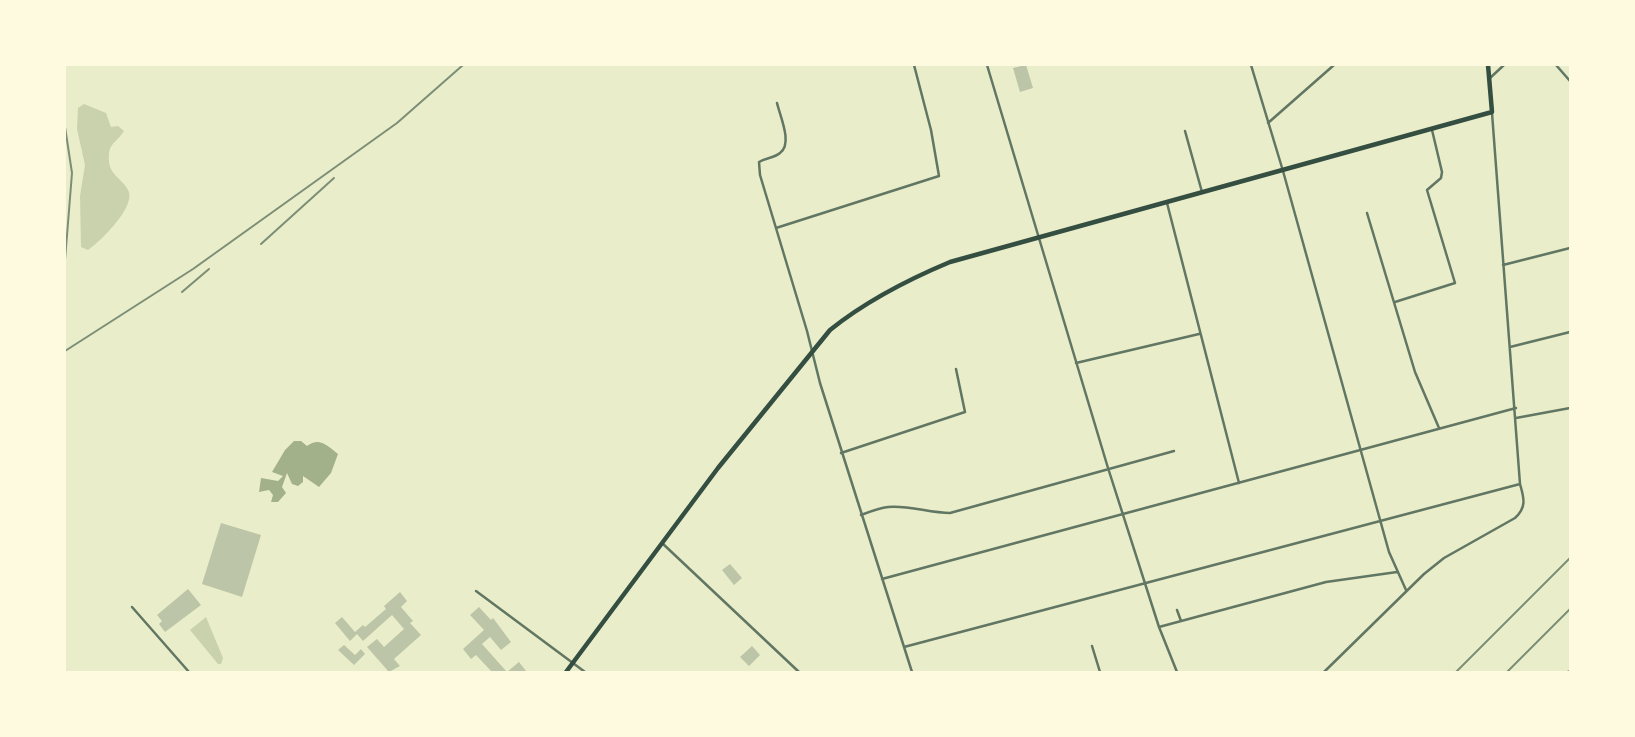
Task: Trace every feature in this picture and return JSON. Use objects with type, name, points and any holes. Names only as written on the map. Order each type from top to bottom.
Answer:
[{"type":"main road","points":[[566,672],[662,543],[812,351],[830,330],[852,312],[917,276],[950,262],[1492,112],[1488,65]]},
{"type":"street","points":[[776,228],[939,176],[915,65]]},
{"type":"street","points":[[987,65],[1108,468],[1159,627],[1177,672]]},
{"type":"street","points":[[1251,65],[1389,552],[1406,590]]},
{"type":"street","points":[[1268,123],[1334,65]]},
{"type":"street","points":[[1490,78],[1504,65]]},
{"type":"street","points":[[1556,65],[1570,81]]},
{"type":"street","points":[[778,103],[786,140],[785,149],[778,155],[759,162],[758,168],[841,453],[912,672]]},
{"type":"street","points":[[1324,672],[1406,590],[1444,558],[1522,512],[1525,501],[1520,484],[1492,112]]},
{"type":"street","points":[[1395,302],[1455,283],[1427,190],[1441,178],[1443,172],[1431,129]]},
{"type":"street","points":[[1185,131],[1202,194]]},
{"type":"street","points":[[1167,203],[1239,483]]},
{"type":"street","points":[[1367,213],[1415,372],[1439,429]]},
{"type":"street","points":[[1503,265],[1570,248]]},
{"type":"street","points":[[1510,347],[1570,332]]},
{"type":"street","points":[[1076,363],[1200,334]]},
{"type":"street","points":[[841,453],[965,412],[956,369]]},
{"type":"street","points":[[881,579],[1516,408]]},
{"type":"street","points":[[1516,418],[1570,408]]},
{"type":"street","points":[[861,515],[885,507],[950,513],[1174,451]]},
{"type":"street","points":[[904,646],[1520,484]]},
{"type":"street","points":[[662,543],[799,672]]},
{"type":"street","points":[[1159,627],[1326,582],[1398,572]]},
{"type":"street","points":[[476,591],[585,672]]},
{"type":"street","points":[[132,607],[189,672]]},
{"type":"street","points":[[1177,610],[1181,621]]},
{"type":"street","points":[[1100,672],[1092,646],[1100,672]]},
{"type":"shaded area","points":[[84,104],[106,113],[111,127],[118,126],[124,131],[111,147],[109,161],[112,171],[128,190],[129,197],[116,223],[88,250],[81,247],[80,196],[85,165],[77,129],[78,108]]},
{"type":"shaded area","points":[[294,441],[301,441],[307,446],[315,442],[323,443],[338,454],[331,473],[319,487],[303,476],[303,482],[298,486],[292,484],[287,473],[282,487],[286,493],[278,502],[271,502],[273,495],[269,490],[259,492],[261,478],[278,481],[283,476],[272,472],[285,450]]},
{"type":"shaded area","points":[[206,617],[223,658],[221,664],[218,664],[190,630]]},
{"type":"building","points":[[1026,65],[1033,88],[1020,92],[1013,68]]},
{"type":"building","points":[[221,523],[261,535],[242,597],[202,584]]},
{"type":"building","points":[[730,564],[742,578],[734,585],[722,570]]},
{"type":"building","points":[[188,589],[201,605],[165,632],[157,615]]},
{"type":"building","points":[[400,592],[407,601],[401,607],[421,635],[394,659],[400,666],[389,672],[367,647],[377,639],[384,647],[404,629],[392,615],[363,641],[357,634],[350,641],[335,623],[342,617],[355,632],[386,609],[384,606]]},
{"type":"building","points":[[479,607],[491,620],[493,618],[511,642],[501,650],[490,637],[482,644],[507,672],[492,672],[476,655],[471,659],[463,649],[484,630],[470,615]]},
{"type":"building","points":[[344,645],[355,655],[361,649],[365,654],[354,665],[338,650]]},
{"type":"building","points":[[752,646],[760,655],[749,666],[740,657]]},
{"type":"building","points":[[519,662],[526,671],[524,672],[507,672]]},
{"type":"railway","points":[[65,351],[193,269],[397,123],[463,65]]},
{"type":"railway","points":[[65,127],[72,173],[65,260]]},
{"type":"railway","points":[[261,244],[334,178]]},
{"type":"railway","points":[[182,292],[209,269]]},
{"type":"railway","points":[[1456,672],[1570,558]]},
{"type":"railway","points":[[1507,672],[1570,609]]}]
